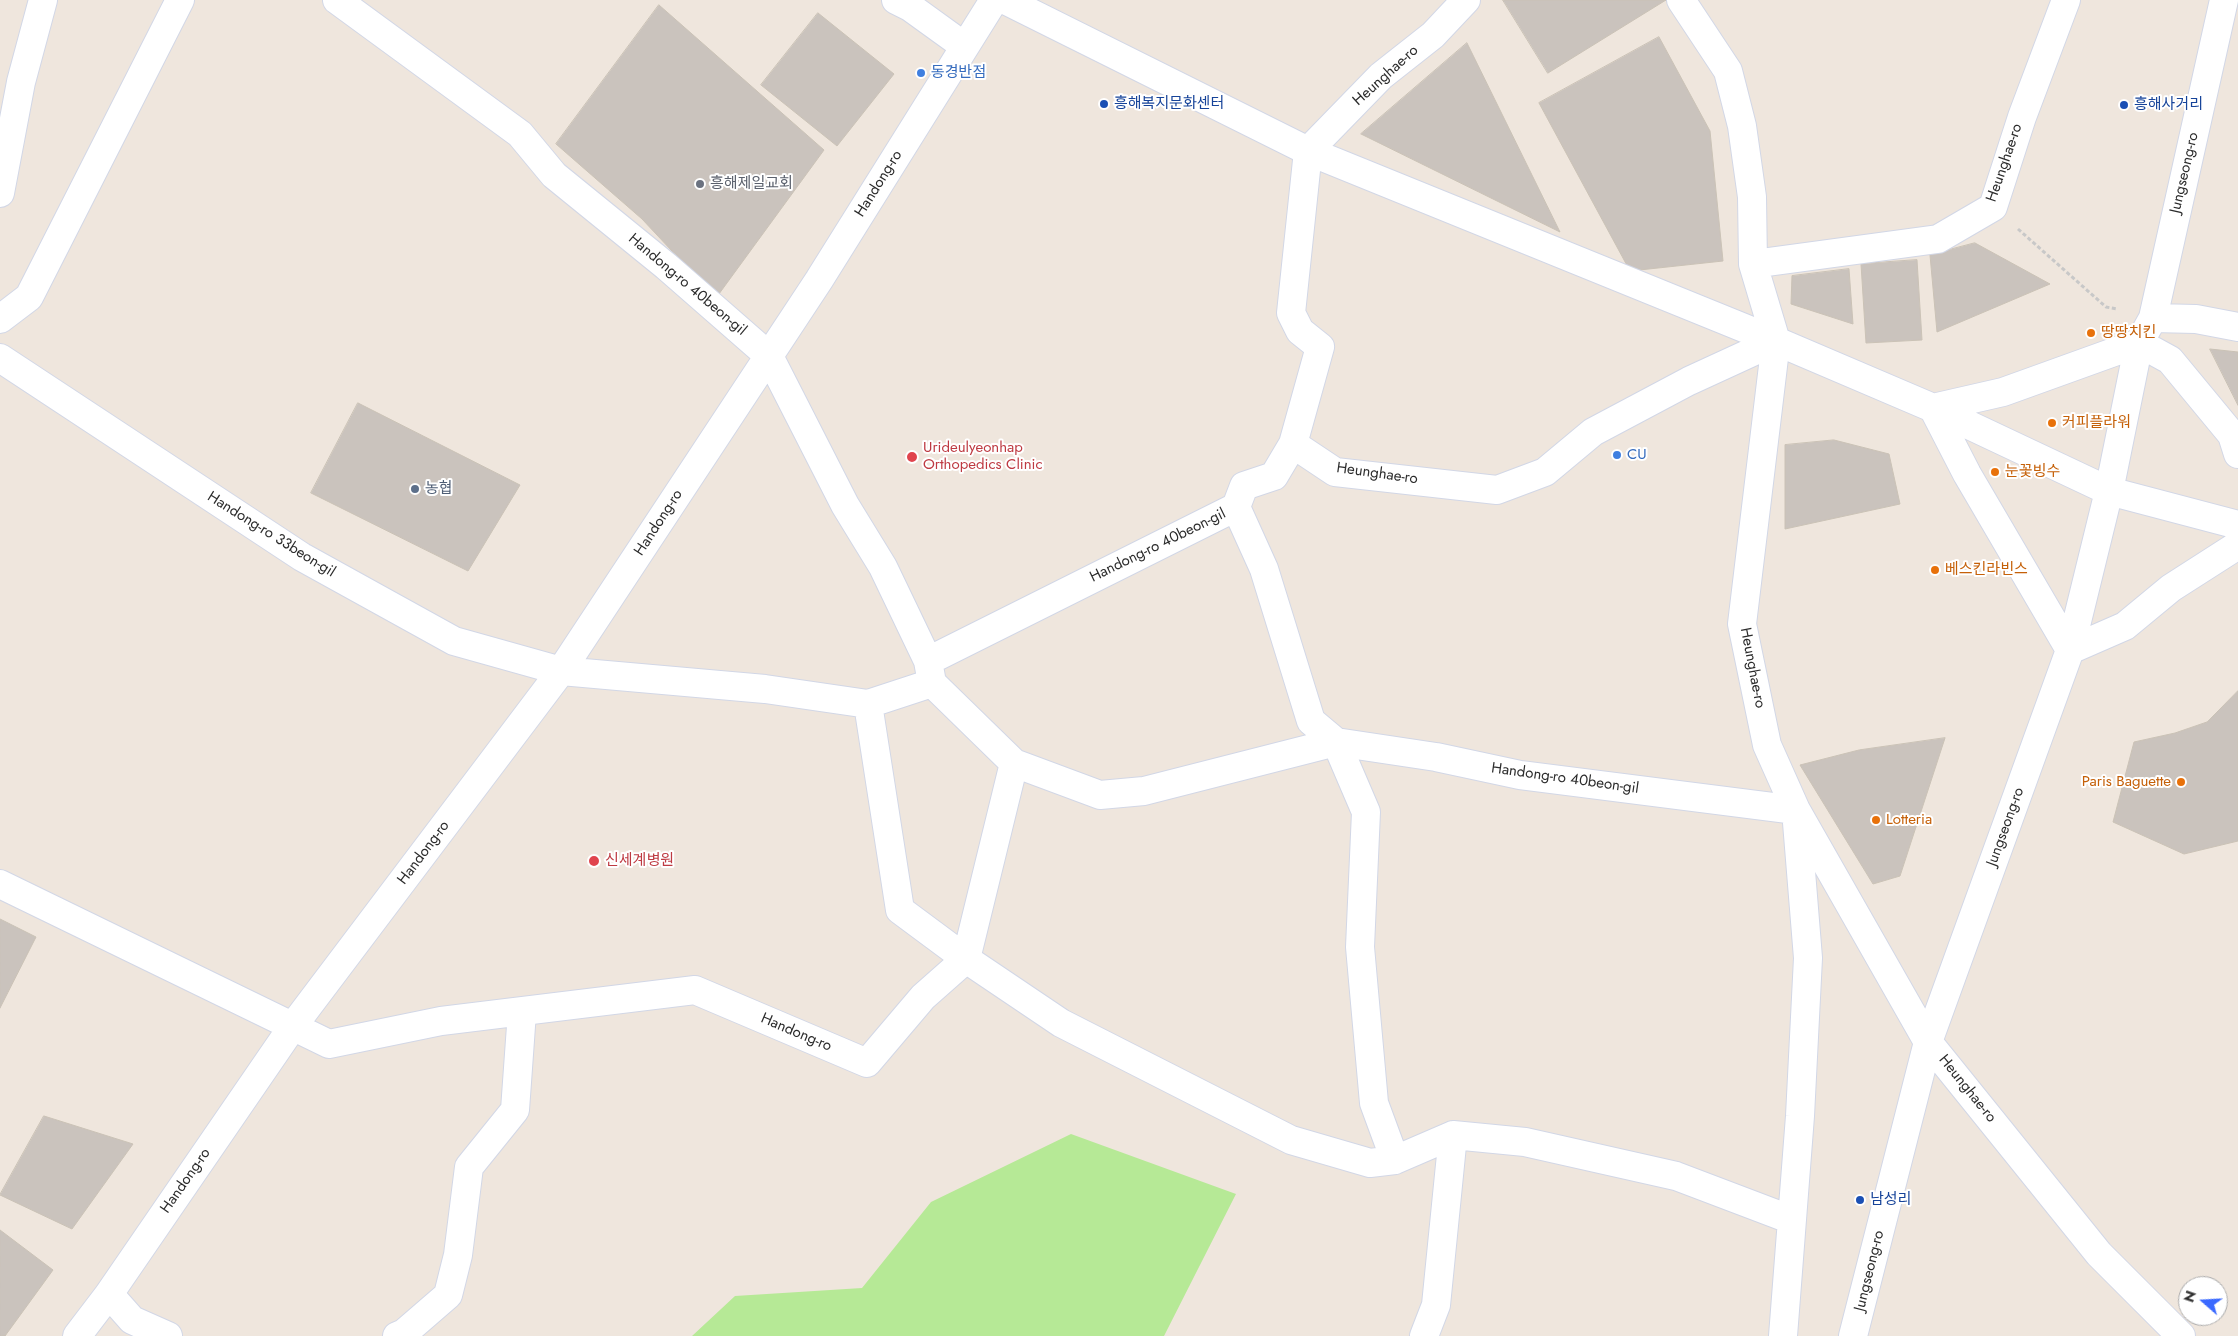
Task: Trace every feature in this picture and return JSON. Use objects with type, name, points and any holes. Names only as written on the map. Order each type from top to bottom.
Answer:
[{"type":"street","points":[[0,193],[20,82],[43,0]]},
{"type":"street","points":[[0,319],[29,297],[180,0]]},
{"type":"street","name":"Handong-ro 40beon-gil","points":[[337,0],[520,134],[554,175],[666,266],[769,356],[845,506],[883,567],[930,672],[1014,763],[1100,795],[1144,790],[1336,742],[1436,757],[1520,775],[1796,810]]},
{"type":"street","points":[[896,0],[910,7],[964,46]]},
{"type":"street","name":"Handong-ro","points":[[77,1336],[109,1294],[293,1026],[561,671],[769,356],[994,0]]},
{"type":"street","points":[[1005,0],[1308,151],[1776,341],[1934,408],[2109,491],[2238,524]]},
{"type":"street","name":"Heunghae-ro","points":[[1308,151],[1381,76],[1433,35],[1466,0]]},
{"type":"street","name":"Heunghae-ro","points":[[1681,0],[1728,71],[1742,126],[1751,188],[1753,264],[1776,341],[1742,624],[1767,744],[1796,810],[1928,1042],[2099,1254],[2181,1336]]},
{"type":"street","name":"Heunghae-ro","points":[[1753,264],[1938,239],[1993,207],[2022,117],[2066,0]]},
{"type":"street","name":"Jungseong-ro","points":[[1853,1336],[1928,1042],[2070,650],[2109,491],[2139,343],[2153,318],[2224,0]]},
{"type":"street","points":[[1236,507],[1244,486],[1274,476],[1292,444],[1320,347],[1300,331],[1291,313],[1308,151]]},
{"type":"street","points":[[2153,318],[2196,319],[2238,327]]},
{"type":"street","name":"Heunghae-ro","points":[[1292,444],[1335,472],[1497,490],[1545,472],[1593,432],[1690,381],[1776,341]]},
{"type":"street","points":[[1934,408],[2003,392],[2139,343],[2170,360],[2232,435],[2238,454]]},
{"type":"street","name":"Handong-ro 33beon-gil","points":[[0,358],[302,557],[454,641],[561,671],[766,689],[868,704]]},
{"type":"street","points":[[1934,408],[1966,474],[2070,650],[2125,626],[2171,588],[2238,545]]},
{"type":"street","name":"Handong-ro 40beon-gil","points":[[868,704],[1236,507],[1264,569],[1311,721],[1336,742]]},
{"type":"street","points":[[868,704],[900,910],[966,959],[1062,1023],[1291,1140],[1370,1163],[1396,1160],[1453,1135],[1525,1142],[1676,1176],[1792,1220]]},
{"type":"street","points":[[1336,742],[1366,812],[1360,947],[1374,1103],[1396,1160]]},
{"type":"street","points":[[966,959],[1014,763]]},
{"type":"street","name":"Heunghae-ro","points":[[1784,1336],[1808,958],[1796,810]]},
{"type":"street","name":"Handong-ro","points":[[0,884],[329,1044],[441,1021],[695,990],[867,1063],[923,997],[966,959]]},
{"type":"street","points":[[397,1336],[404,1333],[448,1295],[458,1255],[469,1167],[515,1110],[522,1012]]},
{"type":"street","points":[[1424,1336],[1436,1305],[1453,1135]]},
{"type":"street","points":[[109,1294],[132,1320],[168,1336]]},
{"type":"path","points":[[1993,207],[2106,307],[2153,318]]},
{"type":"green space","points":[[1071,1134],[1236,1194],[1164,1336],[692,1336],[735,1296],[862,1288],[931,1202]]},
{"type":"building","points":[[1503,0],[1666,0],[1548,73]]},
{"type":"building","name":"흥해제일교회","points":[[659,5],[824,150],[716,298],[642,219],[556,144]]},
{"type":"building","points":[[818,13],[894,74],[837,146],[761,85]]},
{"type":"building","points":[[1659,37],[1710,131],[1723,261],[1630,271],[1539,103]]},
{"type":"building","points":[[1467,43],[1560,232],[1361,134]]},
{"type":"building","points":[[1975,243],[2050,284],[1937,332],[1930,255]]},
{"type":"building","points":[[1917,260],[1922,340],[1866,343],[1861,264]]},
{"type":"building","points":[[1849,269],[1853,324],[1791,304],[1792,276]]},
{"type":"building","points":[[2210,349],[2238,352],[2238,405]]},
{"type":"building","name":"농협","points":[[358,403],[520,485],[468,571],[311,493]]},
{"type":"building","points":[[1834,440],[1889,454],[1900,504],[1785,529],[1785,445]]},
{"type":"building","name":"Paris Baguette","points":[[2238,691],[2238,841],[2184,854],[2113,822],[2134,742],[2175,733],[2207,722]]},
{"type":"building","name":"Lotteria","points":[[1945,738],[1900,876],[1873,884],[1800,765],[1859,750]]},
{"type":"building","points":[[0,919],[36,937],[0,1008]]},
{"type":"building","points":[[44,1116],[133,1144],[72,1229],[0,1195]]},
{"type":"building","points":[[0,1230],[53,1270],[5,1336],[0,1336]]},
{"type":"place","name":"동경반점","points":[[921,73]]},
{"type":"place","name":"흥해복지문화센터","points":[[1104,104]]},
{"type":"place","name":"흥해사거리","points":[[2124,105]]},
{"type":"place","name":"흥해제일교회","points":[[700,184]]},
{"type":"place","name":"땅땅치킨","points":[[2091,333]]},
{"type":"place","name":"커피플라워","points":[[2052,423]]},
{"type":"place","name":"CU","points":[[1617,455]]},
{"type":"place","name":"Urideulyeonhap Orthopedics Clinic","points":[[912,457]]},
{"type":"place","name":"눈꽃빙수","points":[[1995,472]]},
{"type":"place","name":"농협","points":[[415,489]]},
{"type":"place","name":"베스킨라빈스","points":[[1935,570]]},
{"type":"place","name":"Paris Baguette","points":[[2181,782]]},
{"type":"place","name":"Lotteria","points":[[1876,820]]},
{"type":"place","name":"신세계병원","points":[[594,861]]},
{"type":"place","name":"남성리","points":[[1860,1200]]}]
